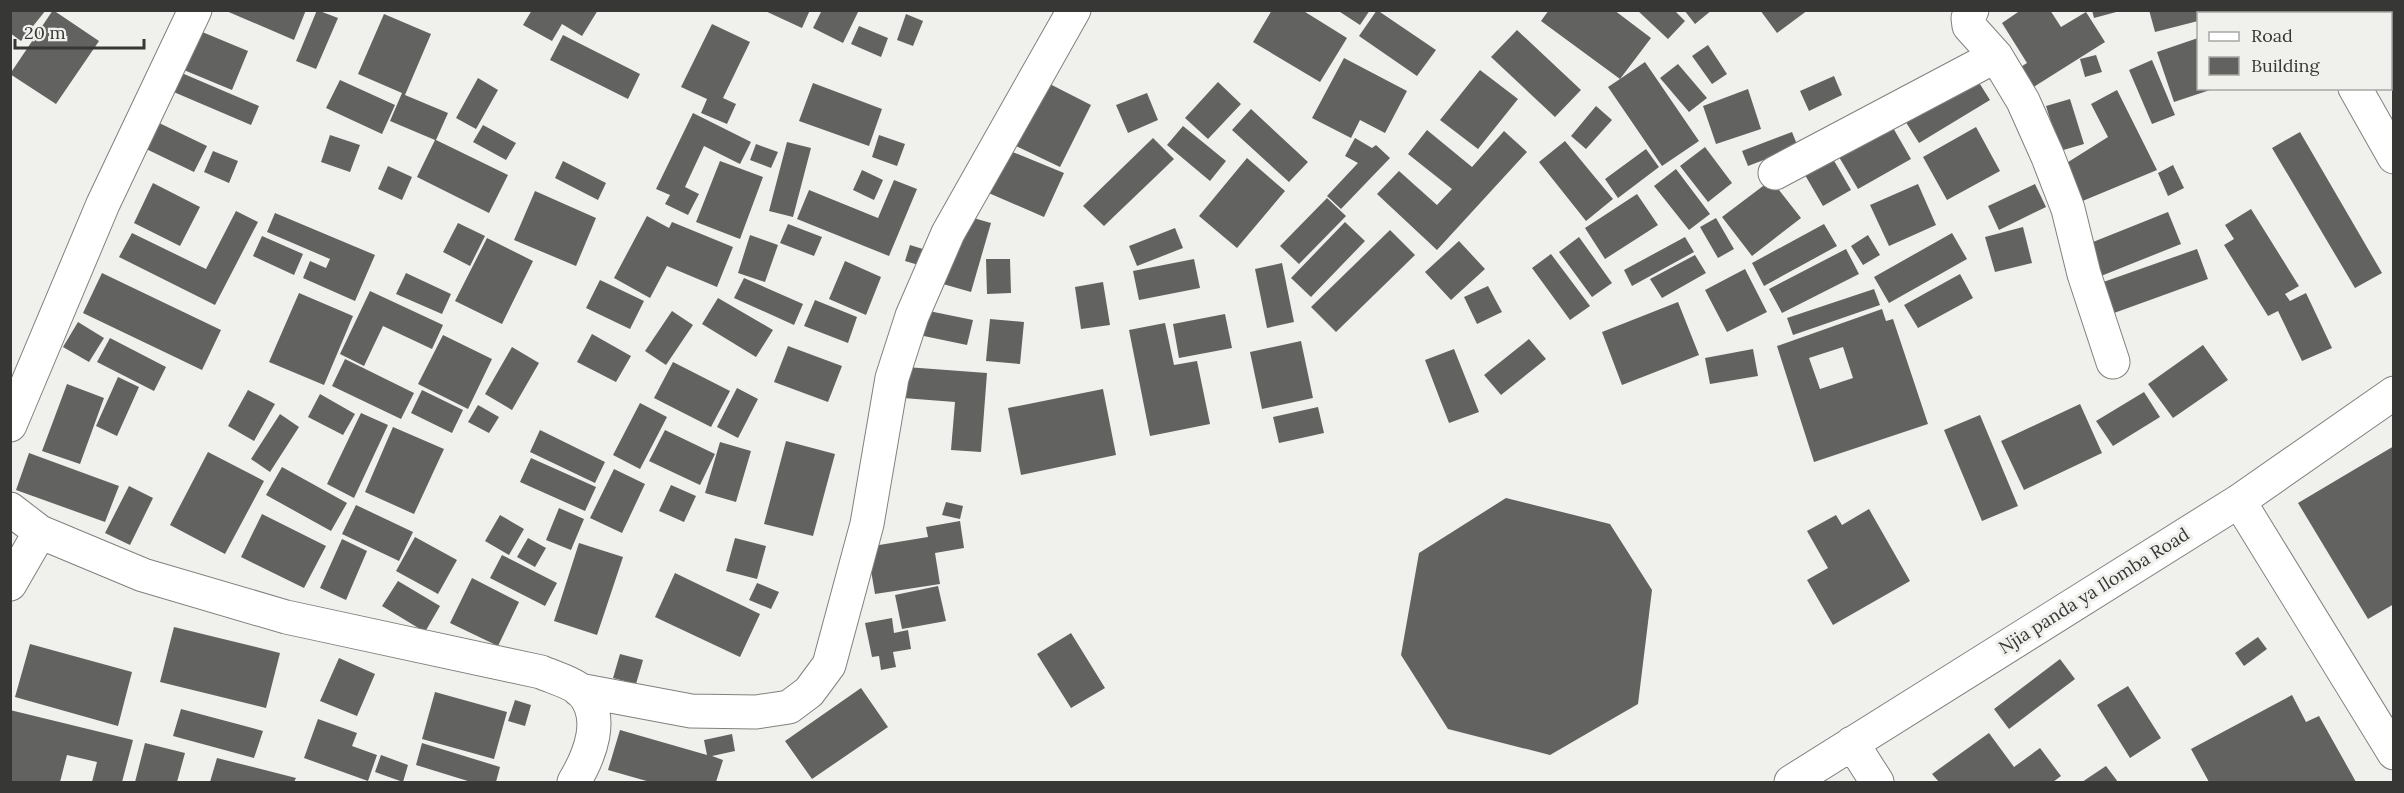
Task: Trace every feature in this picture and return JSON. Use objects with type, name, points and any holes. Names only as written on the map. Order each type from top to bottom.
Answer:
[{"type":"street","points":[[10,425],[103,204],[195,10]]},
{"type":"street","points":[[10,508],[40,532],[154,578],[286,617],[541,672],[579,690],[690,711],[756,712],[789,707],[809,692],[829,664],[867,524],[892,378],[912,316],[948,233],[1074,10]]},
{"type":"street","points":[[1972,10],[1968,18],[1969,26],[1996,56],[2023,101],[2048,157],[2068,209],[2084,274],[2114,362]]},
{"type":"street","points":[[1775,173],[1996,56]]},
{"type":"street","points":[[2356,90],[2394,157]]},
{"type":"street","name":"Njia panda ya Ilomba Road","points":[[1791,783],[2239,501],[2394,393]]},
{"type":"street","points":[[2239,501],[2394,753]]},
{"type":"street","points":[[10,584],[40,532]]},
{"type":"street","points":[[574,783],[588,759],[594,723],[590,706],[579,690]]},
{"type":"street","points":[[1852,743],[1877,783]]},
{"type":"building","points":[[10,10],[46,10],[21,41],[10,33]]},
{"type":"building","points":[[53,10],[99,41],[56,104],[10,74]]},
{"type":"building","points":[[224,10],[306,10],[294,40]]},
{"type":"building","points":[[317,10],[338,18],[316,69],[296,61]]},
{"type":"building","points":[[532,10],[598,10],[582,36],[562,24],[552,41],[523,25]]},
{"type":"building","points":[[763,10],[810,10],[802,28]]},
{"type":"building","points":[[822,10],[859,10],[843,43],[813,28]]},
{"type":"building","points":[[1272,10],[1302,10],[1347,38],[1320,82],[1253,42]]},
{"type":"building","points":[[1337,10],[1370,10],[1360,25]]},
{"type":"building","points":[[1377,10],[1436,50],[1417,76],[1359,36]]},
{"type":"building","points":[[1549,10],[1614,10],[1651,38],[1620,79],[1541,21]]},
{"type":"building","points":[[1637,10],[1674,10],[1685,21],[1668,39]]},
{"type":"building","points":[[1684,10],[1712,10],[1695,24]]},
{"type":"building","points":[[1760,10],[1808,10],[1777,33]]},
{"type":"building","points":[[2021,10],[2050,10],[2061,27],[2086,12],[2105,42],[2024,93],[2011,73],[2027,63],[2002,23]]},
{"type":"building","points":[[2092,10],[2120,10],[2120,11],[2094,18]]},
{"type":"building","points":[[2149,10],[2206,10],[2206,12],[2197,12],[2197,21],[2155,32]]},
{"type":"building","points":[[384,14],[431,34],[405,95],[448,113],[436,140],[508,175],[489,213],[417,177],[435,140],[390,121],[402,93],[358,74]]},
{"type":"building","points":[[906,14],[923,21],[913,46],[897,40]]},
{"type":"building","points":[[712,24],[750,42],[723,98],[736,104],[727,124],[701,113],[707,99],[681,87]]},
{"type":"building","points":[[859,26],[888,38],[881,57],[851,44]]},
{"type":"building","points":[[195,29],[248,51],[232,90],[179,68]]},
{"type":"building","points":[[1517,30],[1581,90],[1555,117],[1491,57]]},
{"type":"building","points":[[563,35],[640,74],[628,99],[550,60]]},
{"type":"building","points":[[2197,38],[2197,90],[2210,90],[2174,102],[2157,52]]},
{"type":"building","points":[[1708,45],[1727,74],[1712,84],[1692,56]]},
{"type":"building","points":[[2096,55],[2102,72],[2085,77],[2080,59]]},
{"type":"building","points":[[1344,58],[1407,91],[1385,133],[1360,120],[1351,138],[1312,118]]},
{"type":"building","points":[[2152,60],[2175,115],[2152,124],[2129,70]]},
{"type":"building","points":[[1645,62],[1699,141],[1662,166],[1608,87]]},
{"type":"building","points":[[1678,64],[1707,98],[1689,112],[1660,78]]},
{"type":"building","points":[[1480,70],[1518,99],[1478,149],[1440,120]]},
{"type":"building","points":[[177,71],[259,106],[251,125],[169,90]]},
{"type":"building","points":[[1973,73],[1990,100],[1919,143],[1902,116]]},
{"type":"building","points":[[1834,76],[1842,95],[1809,111],[1800,91]]},
{"type":"building","points":[[478,78],[498,90],[476,129],[456,118]]},
{"type":"building","points":[[340,80],[395,105],[382,134],[326,108]]},
{"type":"building","points":[[1042,80],[1091,105],[1060,167],[1010,143]]},
{"type":"building","points":[[1218,82],[1241,104],[1208,139],[1185,118]]},
{"type":"building","points":[[813,83],[882,109],[869,146],[799,121]]},
{"type":"building","points":[[1748,89],[1761,129],[1716,144],[1703,106]]},
{"type":"building","points":[[2117,90],[2157,170],[2073,205],[2065,164],[2108,137],[2091,104]]},
{"type":"building","points":[[1147,93],[1158,120],[1128,133],[1116,105]]},
{"type":"building","points":[[2070,99],[2084,144],[2060,151],[2046,106]]},
{"type":"building","points":[[1596,106],[1612,120],[1586,149],[1571,136]]},
{"type":"building","points":[[1251,109],[1308,162],[1289,182],[1232,130]]},
{"type":"building","points":[[693,113],[751,142],[740,164],[704,146],[685,187],[699,194],[688,215],[665,204],[670,195],[656,189]]},
{"type":"building","points":[[155,121],[207,146],[194,172],[142,147]]},
{"type":"building","points":[[483,125],[516,143],[506,160],[473,142]]},
{"type":"building","points":[[1183,126],[1226,161],[1210,181],[1167,145]]},
{"type":"building","points":[[1892,126],[1911,159],[1858,189],[1839,157]]},
{"type":"building","points":[[1976,127],[2000,171],[1947,200],[1923,157]]},
{"type":"building","points":[[1427,130],[1472,167],[1504,131],[1527,152],[1437,250],[1377,194],[1399,171],[1437,205],[1452,189],[1408,154]]},
{"type":"building","points":[[1792,132],[1798,147],[1748,166],[1742,151]]},
{"type":"building","points":[[2300,132],[2382,273],[2355,288],[2272,148]]},
{"type":"building","points":[[330,135],[360,145],[350,172],[321,162]]},
{"type":"building","points":[[879,135],[905,144],[897,166],[872,157]]},
{"type":"building","points":[[1153,138],[1174,159],[1104,226],[1083,206]]},
{"type":"building","points":[[1355,138],[1372,148],[1376,145],[1390,158],[1341,209],[1327,196],[1358,163],[1345,156]]},
{"type":"building","points":[[1565,141],[1613,199],[1586,221],[1539,162]]},
{"type":"building","points":[[787,142],[811,148],[793,217],[769,211]]},
{"type":"building","points":[[756,144],[778,152],[771,168],[750,160]]},
{"type":"building","points":[[1705,147],[1732,183],[1708,202],[1680,166]]},
{"type":"building","points":[[1003,148],[1064,173],[1044,217],[984,191]]},
{"type":"building","points":[[1646,149],[1659,167],[1618,198],[1605,179]]},
{"type":"building","points":[[213,151],[238,161],[229,183],[204,172]]},
{"type":"building","points":[[1247,158],[1285,191],[1237,248],[1199,216]]},
{"type":"building","points":[[1833,159],[1851,190],[1823,206],[1805,175]]},
{"type":"building","points":[[563,161],[606,183],[598,200],[555,178]]},
{"type":"building","points":[[720,161],[763,177],[740,239],[696,222]]},
{"type":"building","points":[[2173,165],[2184,188],[2168,196],[2158,173]]},
{"type":"building","points":[[388,166],[412,177],[402,200],[378,189]]},
{"type":"building","points":[[1676,169],[1710,214],[1689,230],[1654,186]]},
{"type":"building","points":[[862,170],[883,180],[874,200],[853,190]]},
{"type":"building","points":[[894,180],[917,189],[889,256],[797,219],[809,190],[878,218]]},
{"type":"building","points":[[1771,180],[1801,218],[1752,256],[1722,217]]},
{"type":"building","points":[[153,183],[200,207],[180,246],[134,223]]},
{"type":"building","points":[[1918,184],[1936,225],[1889,246],[1870,205]]},
{"type":"building","points":[[2035,184],[2046,207],[1999,230],[1988,206]]},
{"type":"building","points":[[535,191],[596,218],[576,266],[514,240]]},
{"type":"building","points":[[1637,194],[1658,225],[1605,259],[1585,228]]},
{"type":"building","points":[[1327,198],[1346,216],[1299,264],[1280,246]]},
{"type":"building","points":[[2251,209],[2299,286],[2285,294],[2290,301],[2306,293],[2332,348],[2302,361],[2278,311],[2268,316],[2224,245],[2234,239],[2225,225]]},
{"type":"building","points":[[236,211],[258,222],[215,305],[119,257],[132,233],[206,269]]},
{"type":"building","points":[[2168,212],[2181,244],[2096,278],[2083,246]]},
{"type":"building","points":[[275,213],[375,255],[355,301],[303,278],[310,261],[326,268],[330,259],[267,232]]},
{"type":"building","points":[[963,215],[991,223],[971,292],[943,284]]},
{"type":"building","points":[[647,216],[669,228],[672,222],[733,247],[717,287],[667,266],[650,298],[614,278]]},
{"type":"building","points":[[1716,218],[1734,249],[1718,258],[1700,227]]},
{"type":"building","points":[[1345,222],[1365,241],[1311,297],[1291,278]]},
{"type":"building","points":[[458,223],[485,236],[470,266],[443,252]]},
{"type":"building","points":[[788,224],[822,237],[814,256],[780,243]]},
{"type":"building","points":[[1824,224],[1837,246],[1764,286],[1752,263]]},
{"type":"building","points":[[2023,227],[2032,263],[1995,272],[1985,237]]},
{"type":"building","points":[[1175,228],[1183,248],[1137,266],[1129,246]]},
{"type":"building","points":[[1390,230],[1415,255],[1336,332],[1311,307]]},
{"type":"building","points":[[1952,233],[1967,259],[1889,303],[1874,277]]},
{"type":"building","points":[[750,235],[778,245],[765,282],[738,273]]},
{"type":"building","points":[[1868,235],[1880,255],[1863,265],[1851,246]]},
{"type":"building","points":[[262,236],[303,254],[294,275],[253,256]]},
{"type":"building","points":[[1579,237],[1612,283],[1592,297],[1559,252]]},
{"type":"building","points":[[1685,237],[1694,252],[1632,286],[1624,270]]},
{"type":"building","points":[[487,238],[533,261],[502,324],[455,301]]},
{"type":"building","points":[[1459,241],[1485,269],[1451,300],[1425,272]]},
{"type":"building","points":[[910,245],[926,250],[922,266],[905,261]]},
{"type":"building","points":[[1846,249],[1859,274],[1782,313],[1769,289]]},
{"type":"building","points":[[2197,249],[2208,279],[2103,317],[2092,286]]},
{"type":"building","points":[[1551,254],[1590,306],[1570,320],[1532,268]]},
{"type":"building","points":[[1695,255],[1706,273],[1662,298],[1650,279]]},
{"type":"building","points":[[986,259],[1010,259],[1011,293],[987,294]]},
{"type":"building","points":[[1194,259],[1200,288],[1139,300],[1133,271]]},
{"type":"building","points":[[845,261],[881,277],[866,315],[829,299]]},
{"type":"building","points":[[1282,263],[1294,322],[1267,328],[1255,269]]},
{"type":"building","points":[[1745,269],[1767,312],[1727,332],[1705,290]]},
{"type":"building","points":[[102,273],[221,330],[202,370],[83,313]]},
{"type":"building","points":[[406,273],[451,294],[442,314],[396,294]]},
{"type":"building","points":[[1960,274],[1973,298],[1918,328],[1904,305]]},
{"type":"building","points":[[744,278],[803,304],[794,325],[734,298]]},
{"type":"building","points":[[600,280],[644,301],[630,329],[586,308]]},
{"type":"building","points":[[1103,282],[1110,325],[1081,329],[1075,287]]},
{"type":"building","points":[[1488,286],[1502,312],[1477,324],[1464,297]]},
{"type":"building","points":[[1874,289],[1880,305],[1793,335],[1787,318]]},
{"type":"building","points":[[370,291],[443,325],[432,349],[383,326],[364,366],[340,354]]},
{"type":"building","points":[[299,293],[353,316],[324,385],[269,362]]},
{"type":"building","points":[[718,298],[773,330],[756,357],[702,324]]},
{"type":"building","points":[[815,300],[857,317],[848,343],[804,326]]},
{"type":"building","points":[[1678,302],[1699,355],[1622,385],[1602,332]]},
{"type":"building","points":[[1882,309],[1886,321],[1893,319],[1928,424],[1814,462],[1777,346]],"holes":[[[1843,347],[1853,378],[1820,389],[1809,358]]]},
{"type":"building","points":[[924,310],[973,320],[967,345],[919,335]]},
{"type":"building","points":[[672,311],[693,325],[666,365],[645,351]]},
{"type":"building","points":[[1225,314],[1232,348],[1179,358],[1173,324]]},
{"type":"building","points":[[990,319],[1024,322],[1020,364],[986,361]]},
{"type":"building","points":[[78,322],[104,338],[89,362],[63,347]]},
{"type":"building","points":[[1165,323],[1174,365],[1197,361],[1210,424],[1150,436],[1129,330]]},
{"type":"building","points":[[592,334],[631,356],[616,382],[577,362]]},
{"type":"building","points":[[443,335],[492,359],[468,409],[418,384]]},
{"type":"building","points":[[110,338],[166,367],[154,391],[97,362]]},
{"type":"building","points":[[1529,339],[1546,359],[1501,395],[1484,375]]},
{"type":"building","points":[[1301,341],[1313,398],[1262,409],[1250,352]]},
{"type":"building","points":[[2203,345],[2228,380],[2173,418],[2148,384]]},
{"type":"building","points":[[788,346],[842,366],[828,402],[774,382]]},
{"type":"building","points":[[512,347],[539,363],[512,410],[485,394]]},
{"type":"building","points":[[1454,349],[1479,412],[1449,423],[1425,360]]},
{"type":"building","points":[[1753,349],[1758,376],[1710,384],[1705,358]]},
{"type":"building","points":[[345,359],[414,393],[401,419],[332,386]]},
{"type":"building","points":[[673,362],[730,391],[711,427],[654,398]]},
{"type":"building","points":[[906,367],[987,373],[981,452],[951,450],[955,402],[903,398]]},
{"type":"building","points":[[118,377],[139,387],[117,436],[96,426]]},
{"type":"building","points":[[67,384],[104,398],[80,464],[42,451]]},
{"type":"building","points":[[737,388],[758,399],[738,438],[717,427]]},
{"type":"building","points":[[1103,389],[1116,455],[1021,475],[1008,408]]},
{"type":"building","points":[[248,390],[275,404],[254,441],[228,426]]},
{"type":"building","points":[[422,390],[463,410],[452,433],[411,413]]},
{"type":"building","points":[[2144,392],[2160,417],[2113,446],[2096,421]]},
{"type":"building","points":[[320,394],[355,414],[343,435],[308,417]]},
{"type":"building","points":[[640,403],[667,417],[640,469],[613,455]]},
{"type":"building","points":[[2080,404],[2102,453],[2024,490],[2001,441]]},
{"type":"building","points":[[478,405],[499,417],[489,433],[468,422]]},
{"type":"building","points":[[1318,407],[1324,433],[1279,443],[1273,417]]},
{"type":"building","points":[[361,413],[388,425],[354,498],[327,484]]},
{"type":"building","points":[[280,414],[299,427],[270,472],[251,459]]},
{"type":"building","points":[[1980,415],[2018,506],[1982,521],[1944,430]]},
{"type":"building","points":[[393,427],[444,449],[414,514],[365,492]]},
{"type":"building","points":[[540,430],[605,462],[595,483],[530,452]]},
{"type":"building","points":[[665,430],[715,454],[700,485],[649,461]]},
{"type":"building","points":[[786,441],[835,454],[813,536],[764,524]]},
{"type":"building","points":[[720,442],[751,451],[736,502],[705,493]]},
{"type":"building","points":[[2394,446],[2394,604],[2368,619],[2298,503]]},
{"type":"building","points":[[208,452],[264,481],[225,554],[170,525]]},
{"type":"building","points":[[29,453],[119,486],[105,522],[16,490]]},
{"type":"building","points":[[531,458],[596,487],[585,511],[520,482]]},
{"type":"building","points":[[282,467],[347,503],[331,531],[266,495]]},
{"type":"building","points":[[614,469],[645,484],[622,533],[590,518]]},
{"type":"building","points":[[671,485],[696,496],[684,522],[659,511]]},
{"type":"building","points":[[129,486],[153,498],[130,545],[105,533]]},
{"type":"building","points":[[1506,498],[1610,524],[1652,590],[1638,704],[1550,755],[1448,729],[1401,655],[1419,553]]},
{"type":"building","points":[[946,502],[963,506],[960,519],[942,515]]},
{"type":"building","points":[[356,505],[413,532],[399,561],[342,534]]},
{"type":"building","points":[[559,508],[584,519],[571,550],[546,540]]},
{"type":"building","points":[[1869,509],[1910,581],[1833,625],[1807,580],[1828,568],[1807,531],[1836,515],[1842,525]]},
{"type":"building","points":[[262,514],[326,546],[304,588],[241,557]]},
{"type":"building","points":[[500,515],[524,529],[509,555],[485,541]]},
{"type":"building","points":[[960,521],[964,548],[935,553],[940,584],[875,594],[867,547],[928,537],[926,527]]},
{"type":"building","points":[[415,537],[457,560],[438,594],[396,571]]},
{"type":"building","points":[[528,538],[546,548],[535,567],[517,557]]},
{"type":"building","points":[[735,538],[766,546],[757,579],[726,571]]},
{"type":"building","points":[[342,539],[367,551],[346,600],[320,588]]},
{"type":"building","points":[[579,543],[623,557],[597,635],[554,621]]},
{"type":"building","points":[[502,555],[557,583],[545,606],[490,578]]},
{"type":"building","points":[[675,573],[760,614],[740,657],[655,617]]},
{"type":"building","points":[[472,578],[519,602],[498,646],[450,623]]},
{"type":"building","points":[[398,581],[440,606],[425,632],[382,606]]},
{"type":"building","points":[[757,583],[779,592],[771,609],[749,600]]},
{"type":"building","points":[[938,586],[946,621],[902,629],[895,595]]},
{"type":"building","points":[[892,618],[894,633],[908,630],[911,649],[893,652],[896,667],[881,670],[879,656],[872,657],[865,623]]},
{"type":"building","points":[[174,627],[280,653],[266,708],[160,682]]},
{"type":"building","points":[[1071,633],[1105,688],[1071,708],[1037,654]]},
{"type":"building","points":[[2258,637],[2267,649],[2244,666],[2235,653]]},
{"type":"building","points":[[30,644],[132,672],[118,726],[15,697]]},
{"type":"building","points":[[620,654],[643,660],[636,684],[613,678]]},
{"type":"building","points":[[339,658],[375,674],[357,716],[320,701]]},
{"type":"building","points":[[2060,659],[2075,679],[2009,729],[1994,709]]},
{"type":"building","points":[[2128,686],[2161,738],[2130,758],[2097,705]]},
{"type":"building","points":[[861,688],[888,727],[812,779],[785,741]]},
{"type":"building","points":[[435,692],[507,712],[494,759],[422,739]]},
{"type":"building","points":[[2292,695],[2306,722],[2319,716],[2356,782],[2209,782],[2191,749]]},
{"type":"building","points":[[515,700],[531,705],[525,726],[508,721]]},
{"type":"building","points":[[181,709],[263,731],[254,758],[173,736]]},
{"type":"building","points":[[10,710],[133,740],[122,782],[92,782],[97,762],[67,755],[60,782],[10,782]]},
{"type":"building","points":[[318,719],[357,733],[352,746],[377,755],[368,781],[304,758]]},
{"type":"building","points":[[620,730],[707,755],[704,740],[732,734],[735,751],[712,756],[723,760],[716,782],[650,782],[608,770]]},
{"type":"building","points":[[1989,733],[2014,767],[2040,748],[2061,776],[2053,782],[1939,782],[1932,774]]},
{"type":"building","points":[[145,743],[185,753],[177,782],[135,782]]},
{"type":"building","points":[[422,743],[500,767],[496,782],[471,782],[416,765]]},
{"type":"building","points":[[381,755],[408,765],[403,782],[375,772]]},
{"type":"building","points":[[217,758],[296,778],[294,782],[210,782]]},
{"type":"building","points":[[2106,766],[2118,782],[2082,782]]}]
